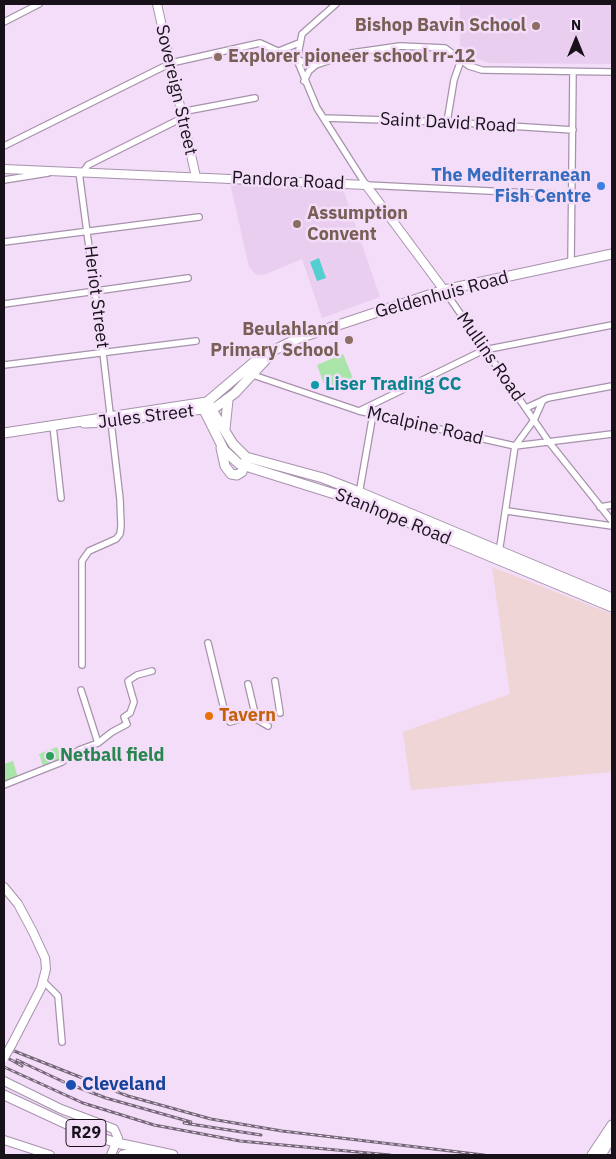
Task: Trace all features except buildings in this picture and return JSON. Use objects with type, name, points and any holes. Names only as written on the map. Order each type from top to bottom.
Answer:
[{"type":"main road","name":"Geldenhuis Road","points":[[206,406],[260,356],[299,338],[444,290],[612,254]]},
{"type":"main road","name":"Geldenhuis Road","points":[[206,406],[228,400],[275,349]]},
{"type":"main road","points":[[224,430],[228,400]]},
{"type":"main road","name":"Jules Street","points":[[4,433],[81,423],[95,418],[111,419],[206,406]]},
{"type":"main road","points":[[206,406],[239,452],[245,457],[245,467]]},
{"type":"main road","name":"Stanhope Road","points":[[206,406],[219,440],[232,460],[245,467],[358,497]]},
{"type":"main road","name":"Stanhope Road","points":[[245,457],[254,461],[323,478],[358,497],[612,607]]},
{"type":"main road","points":[[318,487],[323,478]]},
{"type":"main road","name":"Stanhope Road","points":[[498,556],[612,598]]},
{"type":"main road","name":"R29","points":[[4,1095],[46,1116],[117,1143],[173,1155]]},
{"type":"main road","points":[[592,1155],[612,1125]]},
{"type":"main road","points":[[601,1155],[612,1137]]},
{"type":"main road","points":[[124,1155],[153,1151]]},
{"type":"street","points":[[4,22],[40,4]]},
{"type":"street","name":"Sovereign Street","points":[[157,4],[196,177]]},
{"type":"street","points":[[297,60],[299,43],[305,31],[336,4]]},
{"type":"street","points":[[279,51],[299,43]]},
{"type":"street","points":[[4,146],[171,63],[256,44],[264,44],[297,60],[316,65]]},
{"type":"street","points":[[304,81],[309,71],[316,65],[351,54],[400,46],[445,48],[461,60],[482,70],[612,72]]},
{"type":"street","name":"Mullins Road","points":[[297,60],[304,81],[324,118],[366,185],[444,290],[549,442],[612,521]]},
{"type":"street","points":[[447,122],[454,80],[461,60]]},
{"type":"street","points":[[571,263],[573,72]]},
{"type":"street","points":[[81,172],[88,165],[182,115],[255,98]]},
{"type":"street","name":"Saint David Road","points":[[324,118],[447,122],[573,130]]},
{"type":"street","name":"Pandora Road","points":[[4,169],[572,194]]},
{"type":"street","points":[[4,180],[57,172]]},
{"type":"street","name":"Heriot Street","points":[[81,172],[104,353],[120,499],[121,532],[116,539],[89,551],[82,561],[82,665]]},
{"type":"street","points":[[4,242],[199,217]]},
{"type":"street","points":[[4,304],[188,278]]},
{"type":"street","points":[[359,411],[484,350],[612,325]]},
{"type":"street","points":[[4,365],[196,341]]},
{"type":"street","name":"Mcalpine Road","points":[[243,371],[359,411],[515,446],[612,434]]},
{"type":"street","points":[[526,408],[543,400],[612,386]]},
{"type":"street","points":[[498,556],[507,511],[515,446],[534,420],[543,400]]},
{"type":"street","points":[[358,497],[373,414]]},
{"type":"street","points":[[53,426],[61,498]]},
{"type":"street","points":[[600,507],[612,505]]},
{"type":"street","points":[[507,511],[612,526]]},
{"type":"street","points":[[208,643],[223,705],[230,722],[246,717],[256,718],[268,726]]},
{"type":"street","points":[[4,785],[62,762],[78,750],[98,744],[112,732],[127,724],[124,717],[130,713],[134,702],[128,681],[137,675],[152,671]]},
{"type":"street","points":[[275,681],[280,713]]},
{"type":"street","points":[[248,684],[256,718]]},
{"type":"street","points":[[82,690],[98,744]]},
{"type":"street","points":[[4,887],[18,904],[42,951],[46,969],[44,982],[4,1058]]},
{"type":"street","points":[[44,982],[58,996],[62,1042]]},
{"type":"street","points":[[4,1082],[61,1109],[110,1127],[118,1134],[117,1143],[111,1155]]},
{"type":"street","points":[[4,1140],[50,1155]]},
{"type":"shaded area","name":"Bishop Bavin School","points":[[460,4],[612,4],[612,64],[489,63],[469,56],[460,47]]},
{"type":"shaded area","points":[[505,19],[524,20],[524,28],[505,28]]},
{"type":"shaded area","name":"Assumption Convent","points":[[230,183],[343,189],[380,297],[322,318],[302,259],[266,274],[256,275],[249,267]]},
{"type":"shaded area","points":[[319,258],[326,278],[317,281],[310,262]]},
{"type":"shaded area","points":[[343,354],[354,381],[327,392],[317,365]]},
{"type":"shaded area","points":[[492,567],[612,614],[612,772],[411,790],[403,732],[510,694]]},
{"type":"shaded area","name":"Netball field","points":[[57,747],[62,759],[43,766],[39,754]]},
{"type":"shaded area","points":[[13,761],[18,778],[4,782],[4,764]]},
{"type":"railway","points":[[4,1047],[128,1096],[211,1119],[282,1131],[484,1155]]},
{"type":"railway","points":[[4,1056],[22,1066]]},
{"type":"railway","points":[[17,1060],[66,1083],[106,1098],[191,1122]]},
{"type":"railway","points":[[4,1067],[83,1103],[154,1125],[240,1141],[390,1155]]},
{"type":"railway","points":[[184,1123],[261,1135]]},
{"type":"place","name":"Bishop Bavin School","points":[[536,26]]},
{"type":"place","name":"Explorer pioneer school rr-12","points":[[218,57]]},
{"type":"place","name":"The Mediterranean Fish Centre","points":[[601,186]]},
{"type":"place","name":"Assumption Convent","points":[[297,224]]},
{"type":"place","name":"Beulahland Primary School","points":[[349,340]]},
{"type":"place","name":"Liser Trading CC","points":[[315,385]]},
{"type":"place","name":"Tavern","points":[[209,716]]},
{"type":"place","name":"Netball field","points":[[50,756]]},
{"type":"place","name":"Cleveland","points":[[71,1085]]}]
